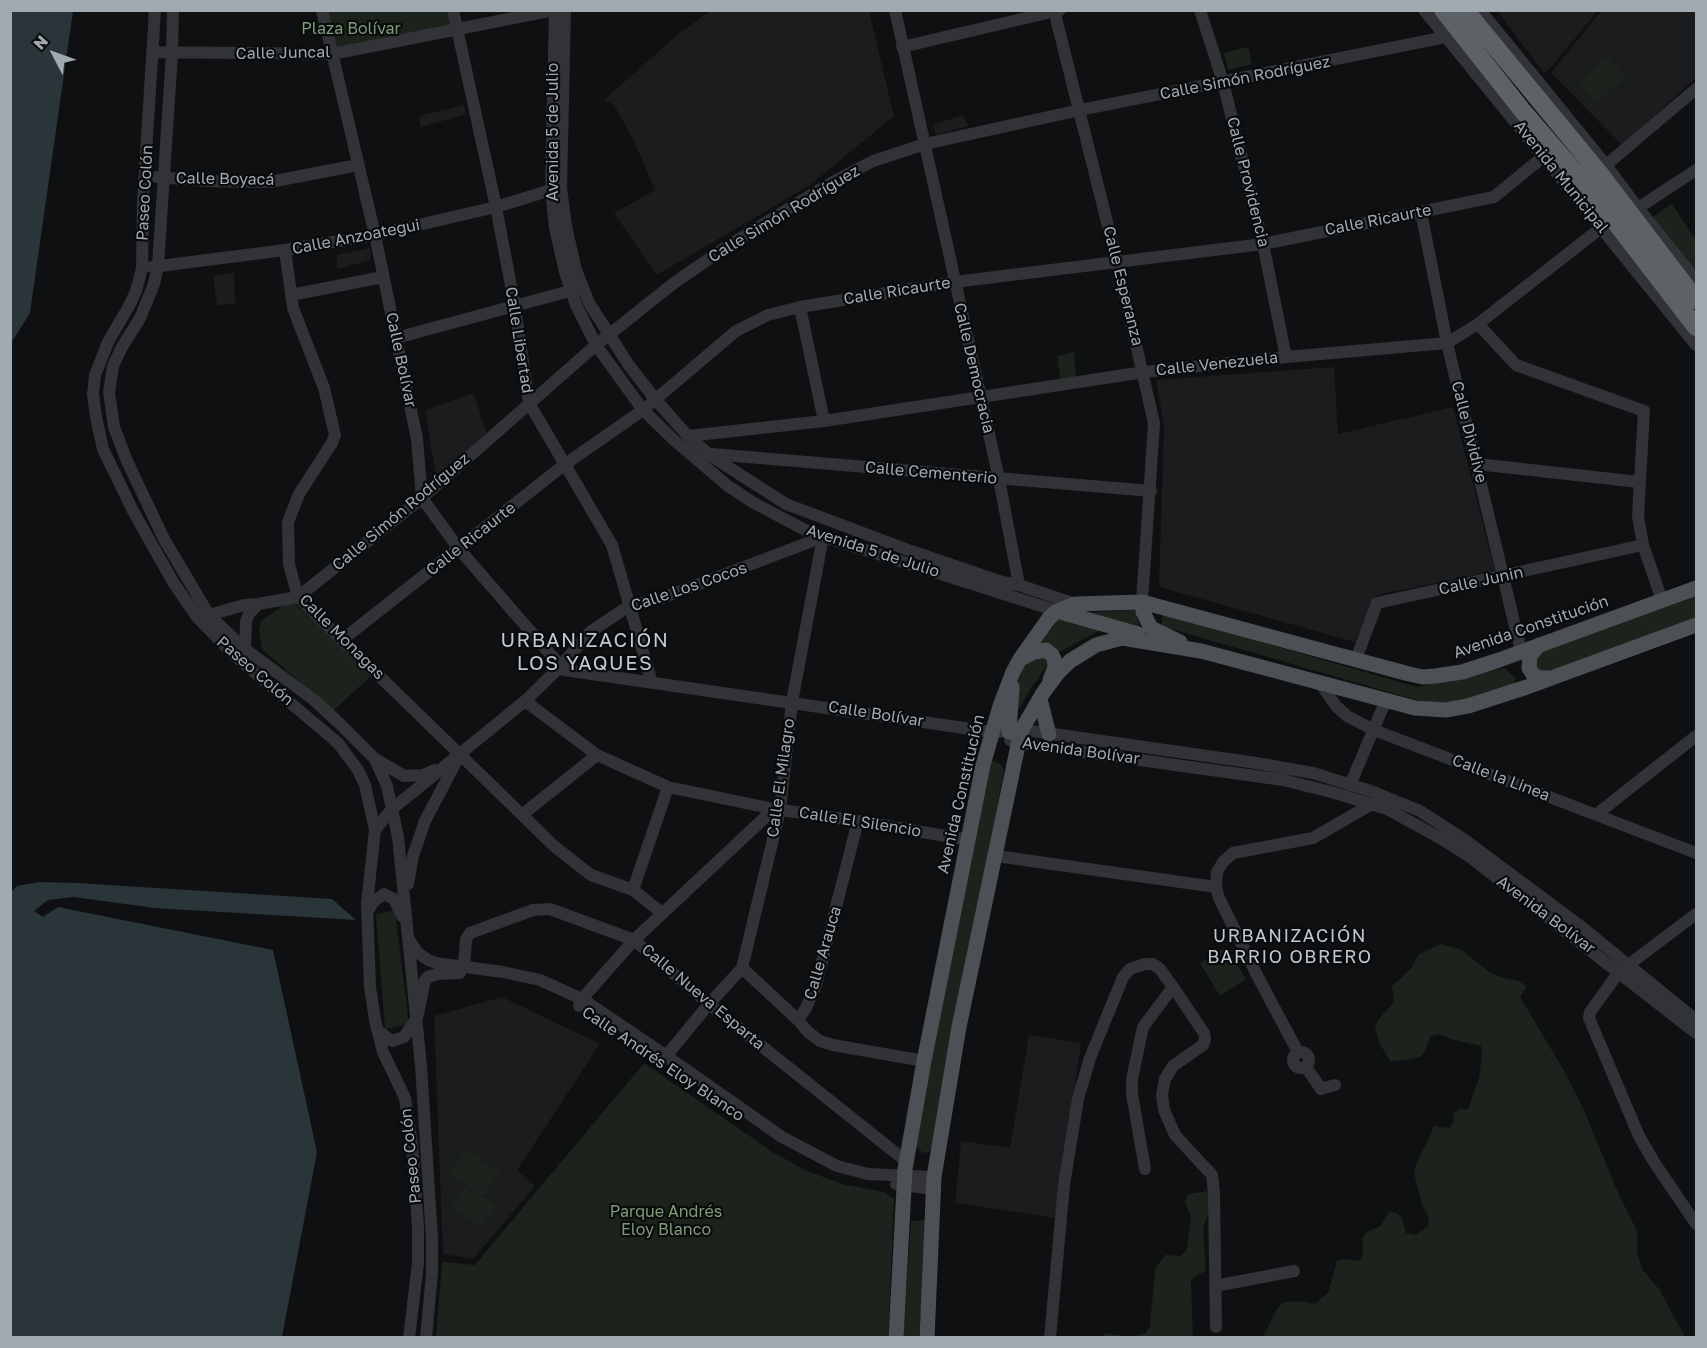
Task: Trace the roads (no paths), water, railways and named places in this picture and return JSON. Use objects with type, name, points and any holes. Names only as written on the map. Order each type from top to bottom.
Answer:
[{"type":"highway","name":"Avenida Municipal","points":[[1443,10],[1621,217],[1696,300]]},
{"type":"highway","name":"Avenida Municipal","points":[[1465,10],[1600,174],[1621,217],[1696,327]]},
{"type":"main road","name":"Avenida Constitución","points":[[896,1338],[905,1175],[924,1061],[983,765],[1000,706],[1017,666],[1049,618],[1057,611],[1075,604],[1142,602],[1423,677],[1462,672],[1499,660],[1696,588]]},
{"type":"main road","points":[[1142,602],[1143,612],[1151,628],[1201,651]]},
{"type":"main road","points":[[1057,611],[1415,708],[1446,710],[1511,693],[1696,625]]},
{"type":"main road","points":[[1016,735],[1057,674],[1082,653],[1107,641],[1122,638],[1201,651]]},
{"type":"main road","points":[[1539,645],[1530,656],[1529,668],[1534,676],[1552,677]]},
{"type":"main road","points":[[927,1338],[933,1183],[959,1027],[996,856],[1016,735],[1017,666],[1041,650],[1046,650],[1052,655],[1055,667],[1041,696],[1049,734]]},
{"type":"main road","points":[[1499,660],[1512,663],[1522,670],[1521,684],[1511,693]]},
{"type":"street","name":"Paseo Colón","points":[[155,10],[144,176],[142,268],[136,291],[108,342],[95,375],[94,404],[103,449],[172,582],[197,617],[236,657],[320,726],[349,756],[365,785],[375,830],[367,914],[369,987],[383,1052],[405,1098],[412,1144],[418,1227],[417,1263],[409,1338]]},
{"type":"street","name":"Paseo Colón","points":[[173,10],[158,266],[154,285],[140,318],[113,366],[109,392],[111,411],[120,445],[141,493],[172,555],[209,615],[245,649],[314,700],[375,759],[387,786],[398,837],[417,1018],[432,1238],[432,1274],[426,1338]]},
{"type":"street","name":"Calle Bolívar","points":[[322,10],[375,235],[417,439],[422,498]]},
{"type":"street","name":"Calle Libertad","points":[[453,10],[496,207],[515,307],[529,403],[612,545],[652,683]]},
{"type":"street","name":"Calle Juncal","points":[[152,52],[332,54],[554,10]]},
{"type":"street","name":"Avenida 5 de Julio","points":[[554,10],[551,190],[555,228],[597,345],[644,410],[709,459],[786,504],[911,551],[1075,604]]},
{"type":"street","name":"Avenida 5 de Julio","points":[[565,10],[561,188],[566,226],[576,270],[577,289],[589,303],[628,364],[656,399],[709,459],[728,486],[754,503],[823,537],[1057,611]]},
{"type":"street","name":"Calle Democracia","points":[[894,10],[999,479],[1019,585]]},
{"type":"street","name":"Calle Providencia","points":[[1200,10],[1223,82],[1263,243],[1286,357]]},
{"type":"street","name":"Avenida Municipal","points":[[1424,10],[1543,157],[1621,217],[1696,280]]},
{"type":"street","name":"Avenida Municipal","points":[[1480,10],[1606,165],[1621,217],[1696,345]]},
{"type":"street","points":[[902,47],[1056,11]]},
{"type":"street","name":"Calle Esperanza","points":[[1056,11],[1144,372],[1154,423],[1142,602]]},
{"type":"street","name":"Calle Simón Rodríguez","points":[[298,597],[422,498],[609,335],[692,271],[827,185],[873,161],[925,144],[1080,110],[1446,38]]},
{"type":"street","points":[[1606,165],[1696,90]]},
{"type":"street","name":"Calle Ricaurte","points":[[342,640],[564,465],[644,410],[736,331],[768,315],[800,307],[954,282],[1263,243],[1421,212],[1494,197],[1543,157]]},
{"type":"street","name":"Calle Boyacá","points":[[144,176],[270,182],[358,165]]},
{"type":"street","name":"Calle Venezuela","points":[[687,436],[824,421],[1144,372],[1447,343],[1478,324],[1621,217],[1696,170]]},
{"type":"street","name":"Calle Anzoategui","points":[[142,268],[285,250],[375,235],[496,207],[551,190]]},
{"type":"street","name":"Calle Dividive","points":[[1421,212],[1447,343],[1521,651]]},
{"type":"street","name":"Calle Monagas","points":[[285,250],[293,308],[324,388],[335,435],[332,444],[299,494],[288,522],[290,564],[298,597],[461,753],[554,846],[591,875],[633,890],[662,913]]},
{"type":"street","points":[[291,295],[383,277]]},
{"type":"street","points":[[396,338],[577,289]]},
{"type":"street","points":[[800,307],[824,421]]},
{"type":"street","points":[[1478,324],[1516,365],[1644,411],[1638,516],[1642,544],[1662,600]]},
{"type":"street","points":[[709,459],[716,433]]},
{"type":"street","name":"Calle Cementerio","points":[[709,459],[1151,491]]},
{"type":"street","points":[[1477,464],[1639,482]]},
{"type":"street","points":[[422,498],[459,549],[560,667]]},
{"type":"street","points":[[808,512],[823,537]]},
{"type":"street","name":"Calle Los Cocos","points":[[461,753],[525,701],[560,667],[590,632],[628,606],[662,598],[823,537]]},
{"type":"street","name":"Calle El Milagro","points":[[663,1058],[742,968],[777,810],[792,702],[823,537]]},
{"type":"street","name":"Calle Junin","points":[[1356,659],[1377,603],[1642,544]]},
{"type":"street","points":[[209,615],[244,605],[298,597]]},
{"type":"street","points":[[245,649],[246,621],[258,604]]},
{"type":"street","name":"Calle Bolívar","points":[[560,667],[568,672],[992,732]]},
{"type":"street","name":"Calle la Linea","points":[[1320,683],[1336,706],[1347,716],[1374,730],[1696,853]]},
{"type":"street","points":[[1350,785],[1386,700]]},
{"type":"street","name":"Calle El Silencio","points":[[525,701],[597,755],[668,787],[777,810],[969,840]]},
{"type":"street","name":"Avenida Bolívar","points":[[992,732],[1283,780],[1372,804],[1410,821],[1454,846],[1696,1020]]},
{"type":"street","name":"Avenida Bolívar","points":[[1016,735],[1049,734],[1299,770],[1371,791],[1420,811],[1450,830],[1579,925],[1696,1033]]},
{"type":"street","points":[[1597,814],[1696,736]]},
{"type":"street","points":[[375,830],[393,809],[461,753]]},
{"type":"street","points":[[375,759],[398,774],[416,776],[439,768],[461,753]]},
{"type":"street","points":[[404,902],[413,856],[425,820],[461,753]]},
{"type":"street","points":[[523,814],[597,755]]},
{"type":"street","points":[[633,890],[668,787]]},
{"type":"street","points":[[1335,1085],[1321,1089],[1306,1067],[1300,1068],[1294,1064],[1293,1058],[1298,1052],[1260,981],[1216,887],[1217,872],[1223,862],[1233,853],[1313,838],[1372,804]]},
{"type":"street","points":[[580,1003],[634,940],[777,810]]},
{"type":"street","name":"Calle Arauca","points":[[858,821],[816,985],[798,1020],[820,1041],[924,1061]]},
{"type":"street","points":[[996,856],[1216,887]]},
{"type":"street","points":[[367,914],[377,897],[384,894],[390,895],[399,905],[407,935]]},
{"type":"street","name":"Calle Nueva Esparta","points":[[464,967],[466,939],[470,933],[533,910],[550,909],[634,940],[905,1175]]},
{"type":"street","points":[[1696,914],[1623,968],[1590,1012],[1589,1018],[1639,1136],[1696,1224]]},
{"type":"street","name":"Calle Andrés Eloy Blanco","points":[[407,935],[417,952],[428,960],[540,980],[580,1003],[740,1112],[837,1166],[868,1174],[905,1175],[933,1183]]},
{"type":"street","points":[[1050,1338],[1064,1185],[1078,1099],[1090,1058],[1123,977],[1130,969],[1138,965],[1153,964],[1167,976],[1204,1033],[1203,1045],[1173,1066],[1165,1079],[1162,1095],[1164,1110],[1175,1135],[1212,1174],[1216,1327]]},
{"type":"street","points":[[742,968],[798,1020]]},
{"type":"street","name":"Calle Andrés Eloy Blanco","points":[[417,1018],[425,980],[437,974],[454,972],[496,978],[580,1003]]},
{"type":"street","points":[[1145,1169],[1132,1094],[1132,1079],[1143,1028],[1173,987]]},
{"type":"street","points":[[377,1030],[392,1041],[405,1036],[417,1018]]},
{"type":"street","points":[[1215,1286],[1294,1271]]},
{"type":"district","name":"URBANIZACIÓN LOS YAQUES","points":[[585,652]]},
{"type":"district","name":"URBANIZACIÓN BARRIO OBRERO","points":[[1290,946]]},
{"type":"park label","name":"Plaza Bolívar","points":[[351,29]]},
{"type":"park label","name":"Parque Andrés Eloy Blanco","points":[[666,1221]]}]
